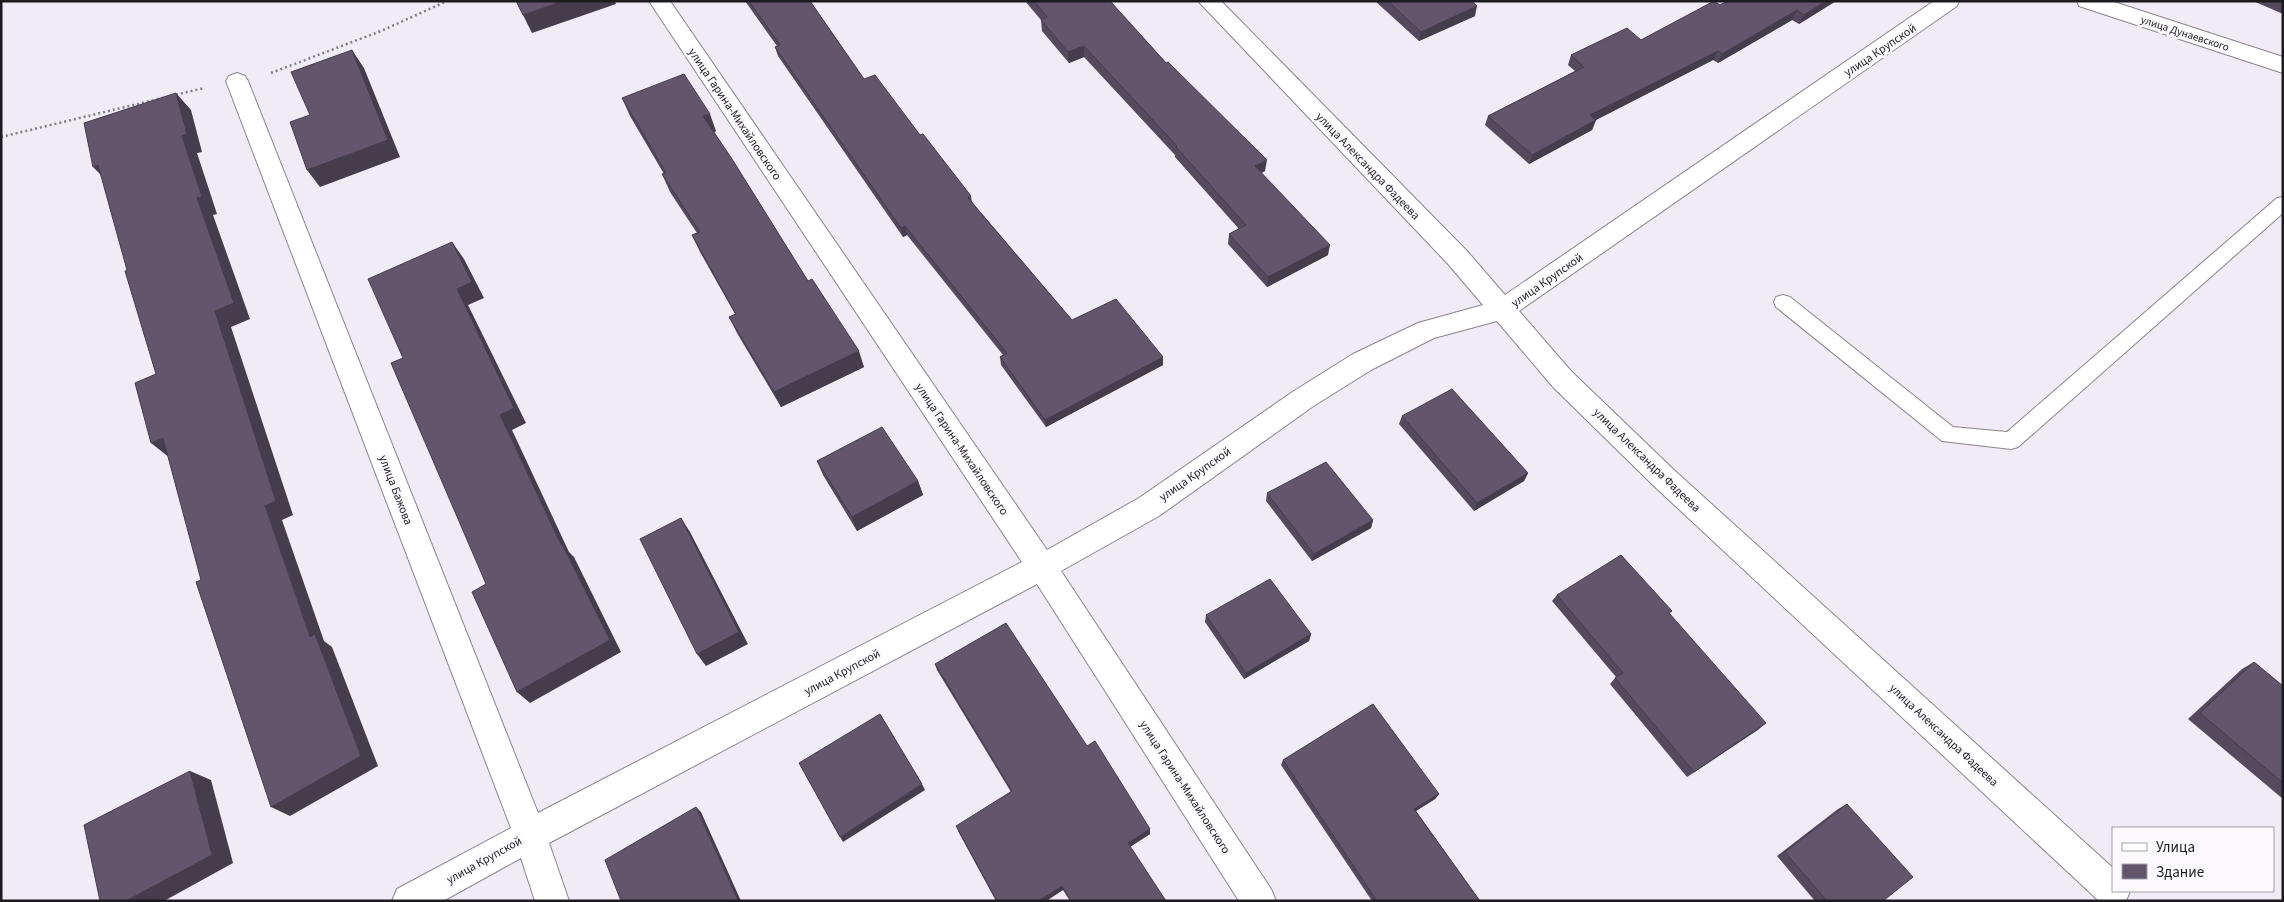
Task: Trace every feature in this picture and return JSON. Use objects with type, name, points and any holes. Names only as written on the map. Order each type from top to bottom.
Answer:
[{"type":"street","name":"улица Гарина-Михайловского","points":[[659,1],[1042,567],[1259,901]]},
{"type":"street","name":"улица Александра Фадеева","points":[[1208,1],[1458,258],[1562,379],[1664,478],[2112,890]]},
{"type":"street","name":"улица Крупской","points":[[409,901],[530,835],[1042,567],[1149,507],[1303,399],[1362,362],[1427,330],[1502,310],[1949,1]]},
{"type":"street","name":"улица Дунаевского","points":[[2087,1],[2283,65]]},
{"type":"street","name":"улица Бажова","points":[[237,81],[530,835],[552,901]]},
{"type":"street","name":"улица Александра Фадеева","points":[[2114,892],[2124,901]]},
{"type":"lane","points":[[1783,302],[1949,434],[2010,441],[2283,203]]},
{"type":"building","points":[[516,1],[563,1],[523,15]]},
{"type":"building","points":[[749,1],[810,1],[864,79],[875,75],[920,135],[923,134],[971,196],[968,198],[1072,320],[1116,299],[1163,357],[1045,420],[1000,357],[1007,353],[905,226],[901,228],[775,47],[780,45]]},
{"type":"building","points":[[1034,1],[1110,1],[1166,63],[1168,62],[1267,160],[1255,166],[1330,245],[1268,277],[1229,234],[1246,225],[1177,146],[1084,46],[1068,52],[1041,20],[1047,17]]},
{"type":"building","points":[[1388,1],[1472,1],[1477,6],[1421,32]]},
{"type":"building","points":[[1714,1],[1720,5],[1727,1],[1826,1],[1804,15],[1797,10],[1722,54],[1718,51],[1590,115],[1596,120],[1532,155],[1488,116],[1584,67],[1571,55],[1627,28],[1641,40]]},
{"type":"building","points":[[352,50],[388,140],[307,170],[290,122],[310,115],[291,72]]},
{"type":"building","points":[[684,74],[710,114],[703,116],[808,281],[812,279],[859,351],[774,392],[729,317],[736,314],[692,235],[700,232],[662,174],[666,173],[622,98]]},
{"type":"building","points":[[176,93],[187,134],[182,136],[202,197],[197,198],[234,303],[215,311],[276,501],[265,506],[310,637],[315,634],[361,756],[271,807],[196,582],[201,580],[163,438],[151,443],[135,383],[156,374],[125,271],[127,270],[98,165],[93,167],[84,123]]},
{"type":"building","points":[[452,242],[472,282],[457,289],[514,408],[500,415],[561,545],[610,640],[517,692],[472,592],[486,584],[391,363],[403,358],[368,279]]},
{"type":"building","points":[[1452,389],[1528,473],[1477,503],[1402,416]]},
{"type":"building","points":[[882,427],[918,481],[852,517],[817,461]]},
{"type":"building","points":[[1326,462],[1373,520],[1314,554],[1267,493]]},
{"type":"building","points":[[681,518],[739,632],[697,654],[640,539]]},
{"type":"building","points":[[1621,555],[1672,611],[1669,613],[1766,723],[1694,772],[1615,678],[1623,673],[1557,595]]},
{"type":"building","points":[[1270,579],[1311,634],[1246,673],[1206,615]]},
{"type":"building","points":[[1006,623],[1087,746],[1095,741],[1150,829],[1128,843],[1166,901],[1071,901],[1062,886],[1039,901],[997,901],[956,826],[1012,791],[935,664]]},
{"type":"building","points":[[2254,662],[2283,686],[2283,783],[2200,713]]},
{"type":"building","points":[[1373,704],[1439,794],[1414,809],[1480,901],[1377,901],[1283,760]]},
{"type":"building","points":[[880,714],[922,784],[840,837],[799,763]]},
{"type":"building","points":[[190,771],[212,855],[126,901],[100,901],[84,825]]},
{"type":"building","points":[[1847,804],[1913,877],[1883,901],[1827,901],[1785,852]]},
{"type":"building","points":[[696,807],[738,901],[621,901],[605,860]]}]
